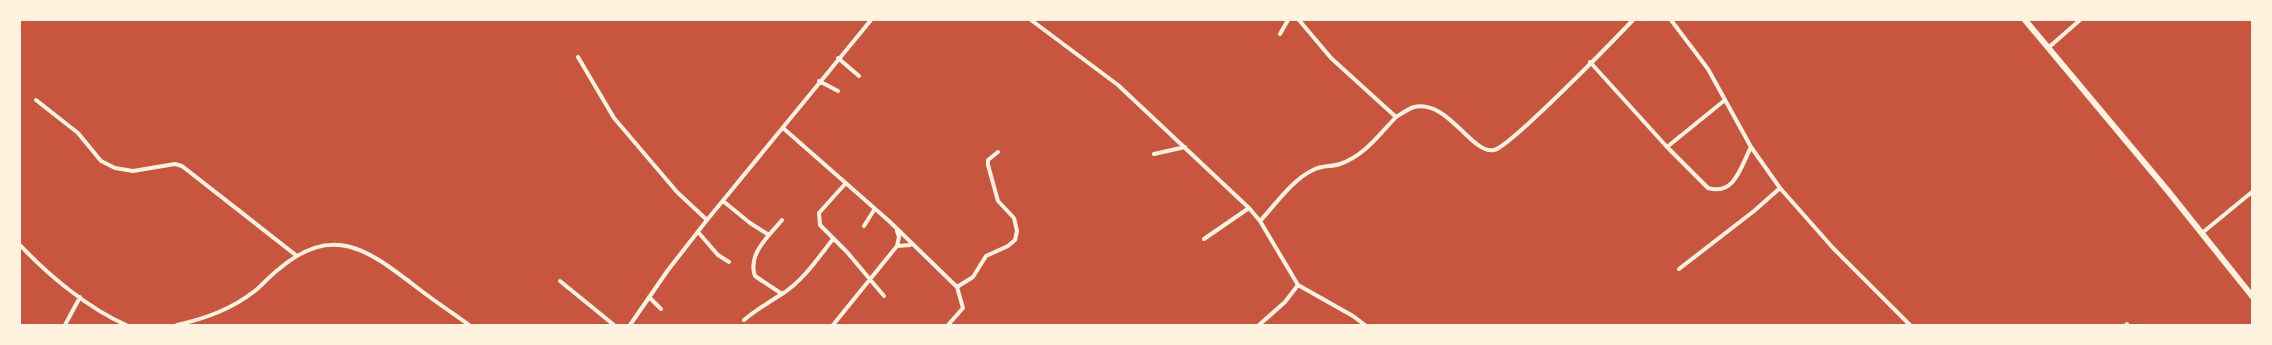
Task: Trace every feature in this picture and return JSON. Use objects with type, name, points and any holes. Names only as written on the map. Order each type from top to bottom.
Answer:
[{"type":"street","points":[[630,325],[668,270],[707,220],[783,128],[819,81],[871,20]]},
{"type":"street","points":[[1031,20],[1118,85],[1249,208],[1260,221],[1298,285],[1365,325]]},
{"type":"street","points":[[1280,34],[1288,20]]},
{"type":"street","points":[[1299,20],[1331,58],[1396,118]]},
{"type":"street","points":[[1260,221],[1296,182],[1313,170],[1339,164],[1352,159],[1365,150],[1396,118],[1414,107],[1435,109],[1453,122],[1482,149],[1495,150],[1539,112],[1633,20]]},
{"type":"street","points":[[1672,20],[1708,69],[1751,147],[1780,188],[1833,248],[1910,325]]},
{"type":"street","points":[[2025,20],[2202,233],[2252,296]]},
{"type":"street","points":[[2048,48],[2080,20]]},
{"type":"street","points":[[578,57],[614,118],[677,192],[707,220]]},
{"type":"street","points":[[838,58],[858,76]]},
{"type":"street","points":[[1590,62],[1667,147],[1708,188],[1722,190],[1732,183],[1751,147]]},
{"type":"street","points":[[819,81],[838,91]]},
{"type":"street","points":[[36,100],[78,134],[101,161],[115,168],[133,171],[175,164],[182,166],[297,256]]},
{"type":"street","points":[[1667,147],[1725,100]]},
{"type":"street","points":[[783,128],[958,287],[963,308],[948,325]]},
{"type":"street","points":[[1154,154],[1185,147]]},
{"type":"street","points":[[958,287],[974,276],[986,256],[1008,246],[1015,240],[1017,231],[1014,218],[998,201],[988,165],[988,160],[998,152]]},
{"type":"street","points":[[845,184],[819,213],[820,225],[884,296]]},
{"type":"street","points":[[1679,269],[1754,211],[1780,188]]},
{"type":"street","points":[[2202,233],[2252,192]]},
{"type":"street","points":[[723,201],[750,223],[769,235]]},
{"type":"street","points":[[1204,239],[1249,208]]},
{"type":"street","points":[[864,226],[874,210]]},
{"type":"street","points":[[782,220],[769,235],[753,259],[753,270],[755,276],[763,283],[782,294]]},
{"type":"street","points":[[833,325],[897,246],[899,237],[897,230]]},
{"type":"street","points":[[698,232],[718,255],[729,262]]},
{"type":"street","points":[[744,320],[765,303],[782,294],[808,270],[833,239]]},
{"type":"street","points":[[177,325],[218,314],[233,306],[297,256],[306,251],[333,244],[357,248],[379,259],[469,325]]},
{"type":"street","points":[[20,245],[39,265],[80,297],[126,325]]},
{"type":"street","points":[[897,246],[912,245]]},
{"type":"street","points":[[560,281],[605,322],[614,325]]},
{"type":"street","points":[[1259,325],[1285,302],[1298,285]]},
{"type":"street","points":[[65,325],[80,297]]},
{"type":"street","points":[[649,297],[660,309]]}]
